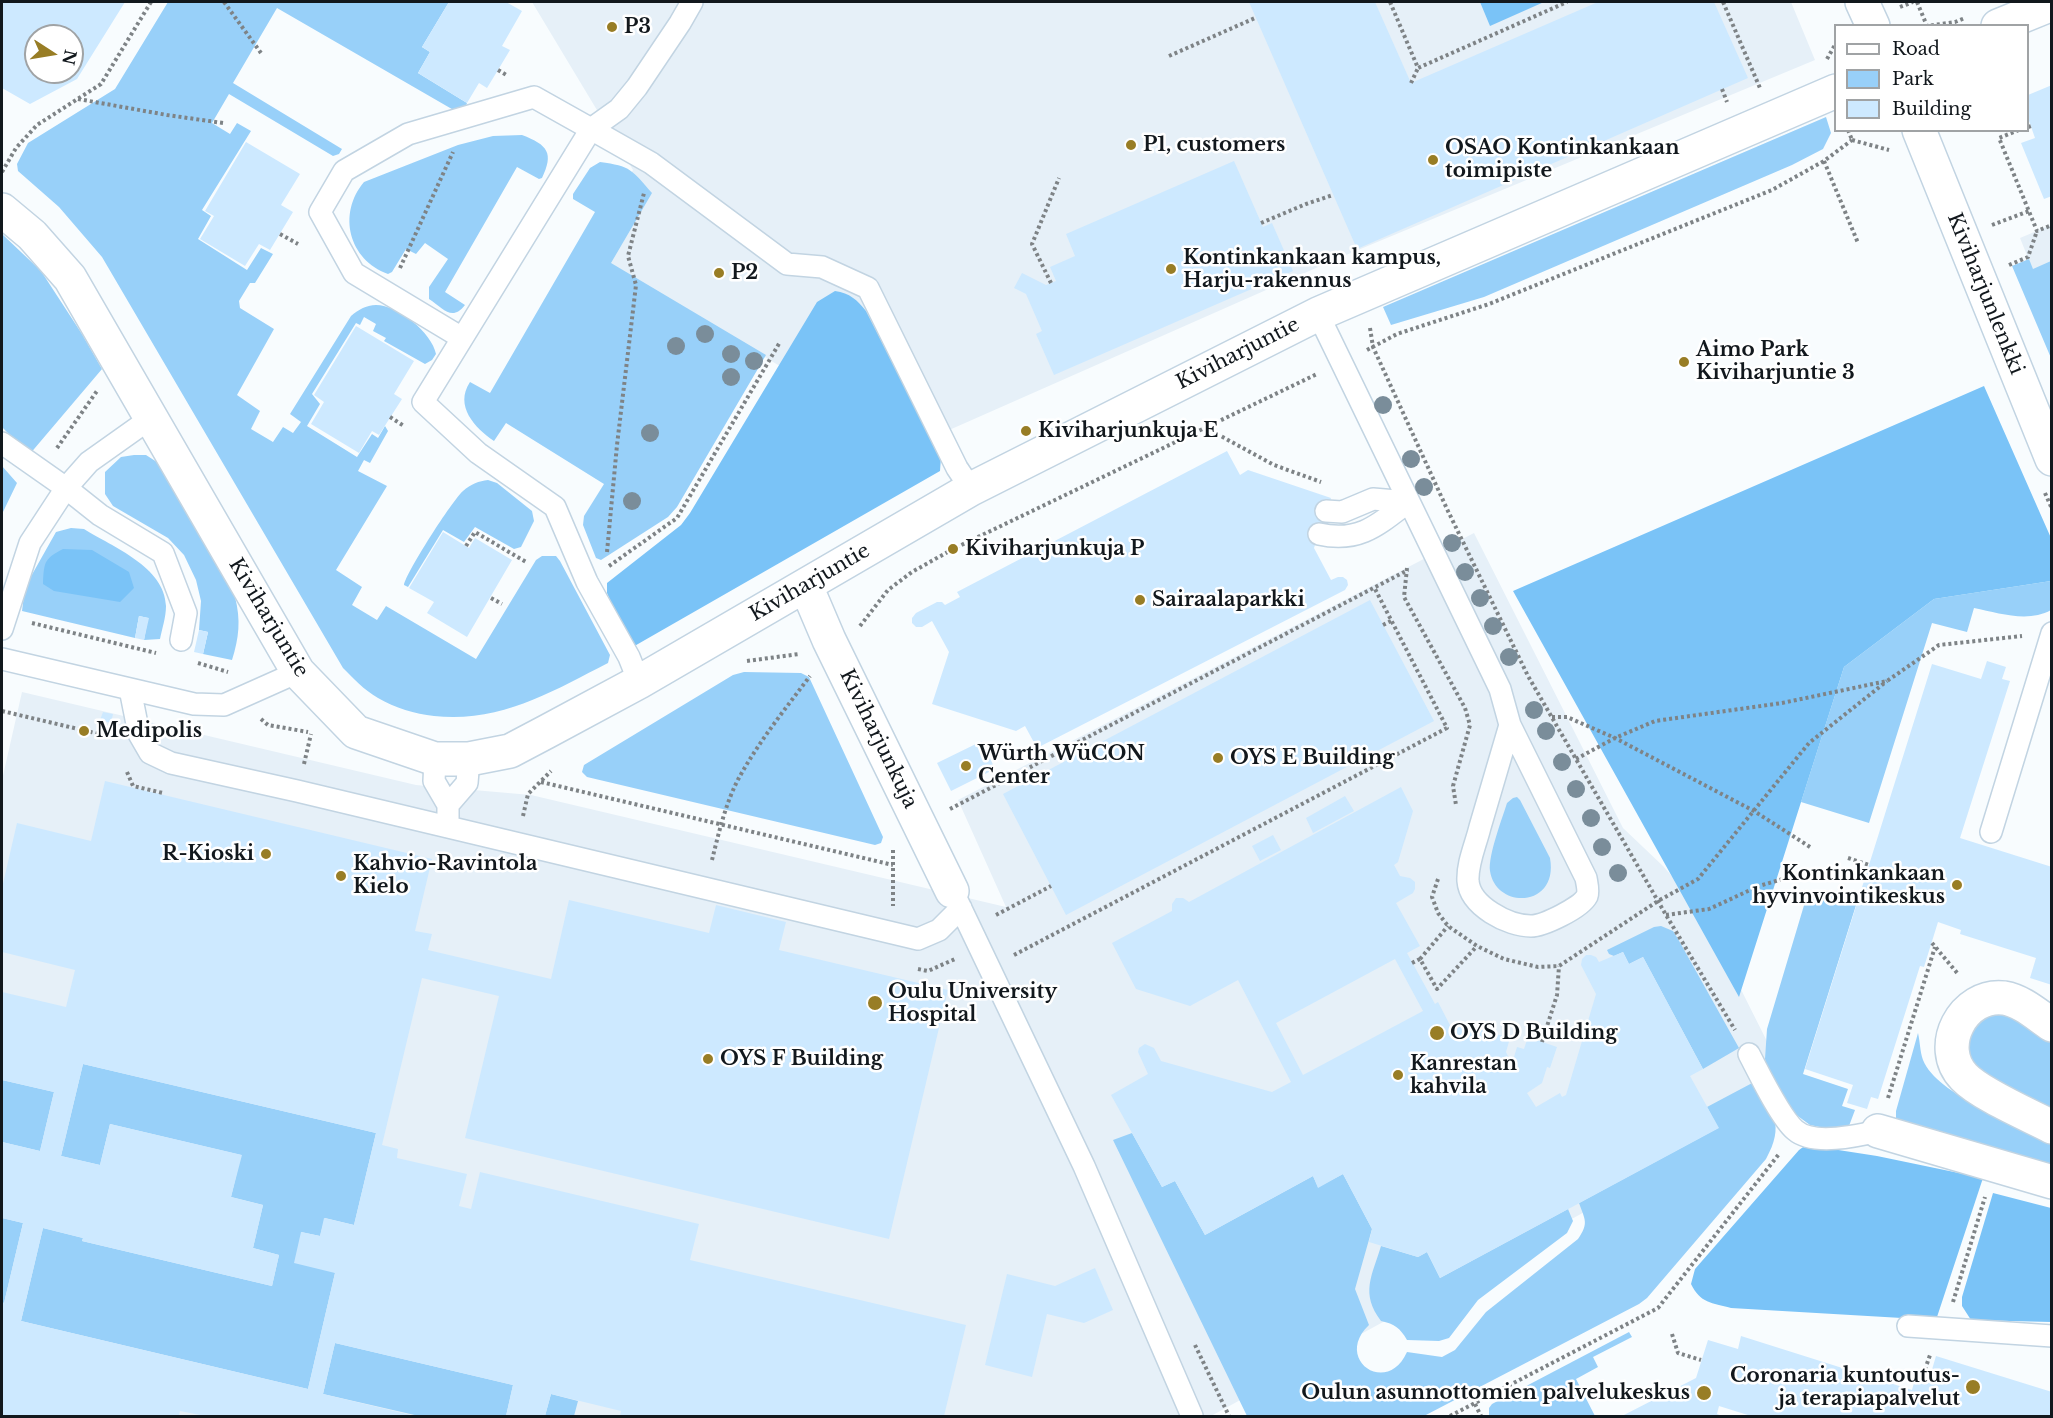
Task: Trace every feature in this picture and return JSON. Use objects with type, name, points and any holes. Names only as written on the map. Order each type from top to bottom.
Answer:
[{"type":"street","points":[[1862,2],[1872,24]]},
{"type":"street","points":[[2003,24],[2052,4]]},
{"type":"street","name":"Kiviharjuntie","points":[[2,210],[32,235],[70,278],[298,672],[356,732],[435,759],[469,759],[510,751],[806,586],[970,489],[1318,314],[1834,92]]},
{"type":"street","name":"Kiviharjunlenkki","points":[[1920,132],[2052,459]]},
{"type":"street","name":"Kiviharjunkuja","points":[[806,586],[822,654],[956,899]]},
{"type":"street","points":[[2052,1025],[2018,1002],[1993,998],[1980,1000],[1967,1010],[1953,1035],[1951,1050],[1954,1063],[1964,1077],[1976,1087],[2052,1127]]},
{"type":"street","points":[[1878,1131],[2052,1182]]},
{"type":"lane","points":[[639,681],[629,657],[586,582],[555,507],[478,453],[423,402],[591,129],[620,109],[637,87],[692,2]]},
{"type":"lane","points":[[462,338],[354,273],[320,212],[344,171],[408,134],[534,97],[651,163],[787,264],[822,267],[868,288],[957,468],[970,489]]},
{"type":"lane","points":[[1318,314],[1500,689],[1510,725],[1573,850],[1587,884],[1587,897],[1582,902],[1543,924],[1530,926],[1519,924],[1488,909],[1475,898],[1468,880],[1472,856],[1510,725]]},
{"type":"lane","points":[[2,629],[30,543],[66,488],[89,462],[151,418]]},
{"type":"lane","points":[[2,443],[100,515],[163,553],[186,613],[181,640]]},
{"type":"lane","points":[[1326,511],[1341,513],[1373,499],[1408,502]]},
{"type":"lane","points":[[1319,534],[1346,538],[1358,534],[1384,521],[1408,502]]},
{"type":"lane","points":[[1991,832],[2051,633]]},
{"type":"lane","points":[[2,659],[194,704],[224,705],[298,672]]},
{"type":"lane","points":[[130,689],[139,734],[150,753],[171,763],[918,939],[939,930],[956,899]]},
{"type":"lane","points":[[435,759],[434,781],[448,805],[448,827]]},
{"type":"lane","points":[[448,805],[467,783],[469,759]]},
{"type":"lane","points":[[956,899],[1084,1166],[1192,1416]]},
{"type":"lane","points":[[1749,1054],[1785,1118],[1796,1132],[1839,1140],[1878,1131]]},
{"type":"lane","points":[[1908,1326],[2052,1336]]},
{"type":"path","points":[[2,172],[16,148],[37,125],[101,84],[151,2]]},
{"type":"path","points":[[224,2],[261,53]]},
{"type":"path","points":[[1390,2],[1418,68]]},
{"type":"path","points":[[1411,83],[1418,68],[1568,2]]},
{"type":"path","points":[[1723,2],[1763,94]]},
{"type":"path","points":[[1917,2],[1926,24]]},
{"type":"path","points":[[1169,56],[1255,18]]},
{"type":"path","points":[[78,99],[167,116],[223,123]]},
{"type":"path","points":[[389,294],[431,196],[470,116]]},
{"type":"path","points":[[720,825],[739,778],[822,654],[859,627],[888,590],[912,572],[953,549],[1397,334],[1489,304],[1772,190],[1824,161],[1852,140],[1849,132]]},
{"type":"path","points":[[2005,266],[2028,257],[2037,231],[1999,138],[2014,132]]},
{"type":"path","points":[[1824,161],[1858,243]]},
{"type":"path","points":[[651,163],[628,256],[636,285],[617,445],[606,569],[677,518],[780,342]]},
{"type":"path","points":[[1051,283],[1032,244],[1059,178]]},
{"type":"path","points":[[1261,223],[1333,195]]},
{"type":"path","points":[[1989,226],[2029,211]]},
{"type":"path","points":[[2037,231],[2052,225]]},
{"type":"path","points":[[280,234],[298,244]]},
{"type":"path","points":[[1364,293],[1373,347],[1452,519],[1528,676],[1749,1054]]},
{"type":"path","points":[[41,471],[104,382],[122,368]]},
{"type":"path","points":[[1313,375],[1318,386]]},
{"type":"path","points":[[390,417],[407,428]]},
{"type":"path","points":[[1205,428],[1275,465],[1322,482]]},
{"type":"path","points":[[1384,521],[1408,570],[1404,597],[1465,708],[1470,725],[1453,786],[1457,811]]},
{"type":"path","points":[[466,546],[475,532],[526,562]]},
{"type":"path","points":[[946,811],[1408,570]]},
{"type":"path","points":[[1013,955],[1447,728],[1374,587]]},
{"type":"path","points":[[491,598],[502,604]]},
{"type":"path","points":[[1383,625],[1391,621]]},
{"type":"path","points":[[1440,871],[1431,897],[1438,913],[1448,926],[1477,946],[1504,958],[1538,967],[1559,966],[1658,901],[1698,879],[1809,743],[1887,681],[1939,645],[2051,633]]},
{"type":"path","points":[[740,662],[822,654]]},
{"type":"path","points":[[1576,759],[1615,738],[1655,721],[1782,703],[1887,681]]},
{"type":"path","points":[[297,791],[312,733],[335,711]]},
{"type":"path","points":[[1552,717],[1567,717],[1615,738],[1754,811],[1810,847]]},
{"type":"path","points":[[528,794],[555,766]]},
{"type":"path","points":[[541,782],[893,865]]},
{"type":"path","points":[[1848,858],[1869,865]]},
{"type":"path","points":[[1666,915],[1709,909],[1759,886],[1803,873]]},
{"type":"path","points":[[996,916],[1051,886]]},
{"type":"path","points":[[1412,963],[1420,959],[1448,926]]},
{"type":"path","points":[[1878,1131],[1933,945],[1980,1000]]},
{"type":"path","points":[[1420,959],[1437,988],[1477,946]]},
{"type":"path","points":[[1542,1042],[1557,995],[1559,966]]},
{"type":"path","points":[[1450,1416],[1658,1308],[1796,1132]]},
{"type":"path","points":[[1944,1329],[1995,1165]]},
{"type":"path","points":[[1672,1334],[1678,1353],[1701,1360]]},
{"type":"path","points":[[1475,1404],[1481,1416]]},
{"type":"shaded area","points":[[532,2],[1791,2],[1815,60],[1334,260],[913,446],[585,249],[633,170]]},
{"type":"shaded area","points":[[1480,2],[1544,2],[1490,26]]},
{"type":"shaded area","points":[[2051,225],[2051,315],[2020,238]]},
{"type":"shaded area","points":[[835,291],[853,298],[866,311],[941,457],[940,471],[631,648],[607,593],[607,583],[681,525],[817,302]]},
{"type":"shaded area","points":[[1984,386],[2051,538],[2051,581],[1934,599],[1844,667],[1739,997],[1513,591]]},
{"type":"shaded area","name":"Oulu University Hospital","points":[[1474,533],[1623,828],[1663,866],[1700,908],[1795,1097],[1211,1416],[2,1416],[2,780],[22,692],[416,785],[531,795],[1006,907],[958,800]]},
{"type":"shaded area","points":[[63,549],[92,550],[129,572],[134,588],[120,602],[54,591],[43,584],[45,566],[52,556]]},
{"type":"shaded area","points":[[1806,1145],[1877,1156],[1983,1178],[1936,1320],[1731,1308],[1712,1303],[1698,1295],[1691,1284],[1695,1269],[1799,1150]]},
{"type":"shaded area","points":[[1993,1193],[2051,1208],[2051,1322],[1971,1320],[1962,1306],[1962,1297]]},
{"type":"green space","points":[[168,2],[449,2],[422,47],[430,52],[418,73],[467,103],[464,111],[457,112],[277,8],[233,83],[342,149],[339,154],[333,156],[229,94],[212,123],[230,134],[237,123],[251,131],[202,210],[211,216],[198,239],[247,270],[261,248],[273,254],[255,283],[250,283],[239,301],[240,308],[274,329],[237,395],[260,411],[251,429],[273,442],[283,427],[293,433],[301,422],[290,414],[351,316],[359,310],[376,305],[394,310],[421,329],[433,346],[436,354],[425,364],[384,341],[386,338],[373,331],[376,324],[364,317],[360,325],[356,323],[312,394],[320,404],[307,426],[357,457],[372,434],[378,438],[385,426],[388,431],[370,463],[364,460],[358,471],[387,486],[336,570],[362,587],[352,605],[377,620],[386,606],[476,659],[536,560],[542,556],[556,556],[610,655],[608,663],[525,703],[481,715],[458,717],[427,715],[391,705],[368,691],[343,668],[102,257],[59,207],[18,171],[17,164],[28,143],[115,89]]},
{"type":"green space","points":[[1826,117],[1831,133],[1823,149],[1792,165],[1484,297],[1391,325],[1383,307]]},
{"type":"green space","points":[[522,135],[543,146],[548,156],[546,169],[542,178],[539,179],[517,167],[445,292],[465,305],[460,310],[447,312],[429,299],[429,287],[448,259],[425,243],[416,254],[406,249],[392,272],[388,274],[364,258],[356,247],[349,221],[356,195],[364,182],[458,145],[493,136]]},
{"type":"green space","points":[[600,162],[630,170],[652,193],[611,263],[766,355],[677,507],[668,517],[601,560],[596,558],[583,525],[584,516],[604,484],[506,423],[494,441],[474,423],[464,400],[470,382],[490,393],[595,212],[573,199],[573,194],[590,168]]},
{"type":"green space","points":[[2,234],[41,271],[102,369],[29,455],[2,427]]},
{"type":"green space","points":[[2029,259],[2033,269],[2051,261],[2051,358],[2012,266]]},
{"type":"green space","points":[[146,455],[160,464],[235,597],[238,629],[232,660],[203,654],[208,632],[199,630],[201,601],[196,580],[184,555],[168,538],[113,506],[105,494],[105,472],[121,457]]},
{"type":"green space","points":[[2,466],[17,483],[2,514]]},
{"type":"green space","points":[[488,480],[497,483],[532,511],[534,521],[521,547],[514,549],[475,527],[464,542],[443,530],[408,587],[404,585],[421,552],[457,497],[472,485]]},
{"type":"green space","points":[[71,528],[84,529],[122,551],[147,569],[157,580],[166,606],[160,639],[144,640],[148,618],[139,616],[135,638],[22,611],[25,587],[56,532]]},
{"type":"green space","points":[[2051,581],[2051,610],[2042,614],[2013,616],[1974,608],[1967,632],[1932,623],[1869,823],[1801,802],[1844,667],[1934,599]]},
{"type":"green space","points":[[744,672],[801,673],[809,677],[883,837],[881,843],[875,845],[587,777],[582,772],[584,765],[733,675]]},
{"type":"green space","points":[[1517,797],[1550,858],[1550,875],[1545,887],[1537,894],[1526,898],[1514,897],[1503,892],[1495,884],[1490,871],[1493,847],[1507,803]]},
{"type":"green space","points":[[1816,892],[1857,902],[1803,1074],[1848,1089],[1842,1106],[1855,1110],[1849,1126],[1839,1131],[1810,1125],[1795,1114],[1771,1080],[1765,1059],[1767,1029],[1805,902]]},
{"type":"green space","points":[[1661,926],[1673,931],[1739,1048],[1703,1069],[1643,957],[1629,964],[1623,952],[1614,956],[1607,950],[1654,927]]},
{"type":"green space","points":[[2002,1009],[2051,1039],[2051,1114],[1978,1074],[1965,1052],[1976,1016]]},
{"type":"green space","points":[[1918,1033],[1923,1060],[1931,1073],[1944,1085],[1961,1097],[1999,1117],[2051,1141],[2051,1168],[1899,1124],[1896,1111]]},
{"type":"green space","points":[[83,1064],[376,1133],[354,1225],[325,1218],[320,1236],[301,1232],[335,1273],[308,1389],[21,1321],[43,1228],[83,1238],[82,1241],[272,1286],[279,1255],[253,1248],[263,1205],[231,1197],[241,1155],[110,1124],[100,1165],[61,1156]]},
{"type":"green space","points":[[2,1080],[54,1092],[40,1151],[2,1142]]},
{"type":"green space","points":[[1756,1081],[1775,1119],[1775,1137],[1766,1159],[1647,1298],[1424,1416],[1247,1416],[1113,1140],[1132,1133],[1162,1187],[1175,1181],[1205,1235],[1313,1176],[1318,1187],[1343,1174],[1372,1229],[1355,1289],[1369,1325],[1359,1338],[1357,1350],[1360,1360],[1367,1368],[1377,1372],[1388,1372],[1398,1365],[1407,1352],[1442,1357],[1455,1350],[1486,1312],[1578,1239],[1584,1229],[1585,1221],[1579,1203],[1718,1128],[1707,1107]]},
{"type":"green space","points":[[1568,1209],[1573,1221],[1567,1233],[1478,1300],[1449,1338],[1439,1341],[1407,1340],[1397,1327],[1381,1321],[1375,1311],[1369,1293],[1381,1246],[1418,1257],[1427,1252],[1440,1278]]},
{"type":"green space","points":[[2,1218],[23,1223],[4,1303],[2,1302]]},
{"type":"green space","points":[[1629,1332],[1632,1337],[1593,1357],[1598,1367],[1576,1379],[1595,1416],[1489,1416],[1489,1408],[1492,1404]]},
{"type":"green space","points":[[335,1343],[513,1385],[506,1416],[419,1416],[323,1394]]},
{"type":"green space","points":[[551,1394],[578,1401],[574,1416],[545,1416]]},
{"type":"building","points":[[2,2],[125,2],[84,68],[84,24],[24,24],[24,84],[68,84],[30,104],[2,88]]},
{"type":"building","points":[[449,2],[506,2],[522,11],[502,46],[510,50],[487,88],[479,83],[467,103],[418,73],[430,52],[422,47]]},
{"type":"building","name":"OSAO Kontinkankaan toimipiste","points":[[1249,2],[1375,2],[1411,83],[1598,2],[1714,2],[1748,78],[1357,249]]},
{"type":"building","points":[[2052,85],[2052,196],[2044,199],[2021,143],[2035,138],[2029,121],[2029,95]]},
{"type":"building","points":[[246,142],[300,174],[281,205],[293,212],[270,250],[259,244],[245,266],[200,239],[214,216],[205,211]]},
{"type":"building","name":"Kontinkankaan kampus, Harju-rakennus","points":[[1234,161],[1263,227],[1272,223],[1293,271],[1054,375],[1036,334],[1042,331],[1026,294],[1014,288],[1022,273],[1046,285],[1056,281],[1050,267],[1075,256],[1066,234]]},
{"type":"building","points":[[356,326],[414,361],[394,394],[402,399],[379,435],[372,431],[359,453],[311,424],[324,402],[314,395]]},
{"type":"building","name":"Sairaalaparkki","points":[[1227,451],[1240,475],[1248,470],[1331,498],[1314,548],[1331,580],[1343,577],[1347,580],[1348,585],[1345,590],[1037,748],[1025,726],[1016,731],[932,704],[949,652],[932,621],[922,627],[916,627],[912,623],[912,618],[916,613],[937,602],[945,605],[960,597],[957,592]]},
{"type":"building","points":[[443,532],[469,548],[475,538],[512,560],[467,637],[427,613],[434,602],[409,588]]},
{"type":"building","name":"OYS E Building","points":[[1370,600],[1434,721],[1066,915],[1003,794]]},
{"type":"building","points":[[139,616],[149,618],[144,640],[135,638]]},
{"type":"building","points":[[199,630],[208,632],[203,654],[194,652]]},
{"type":"building","name":"Kontinkankaan hyvinvointikeskus","points":[[1987,661],[2006,667],[2002,679],[2010,681],[1960,838],[2052,867],[2052,985],[2030,978],[2036,958],[1960,934],[1961,930],[1938,922],[1924,967],[1920,966],[1878,1099],[1871,1097],[1867,1109],[1847,1103],[1853,1085],[1805,1069],[1932,664],[1981,679]]},
{"type":"building","points":[[103,712],[113,714],[111,723],[100,720]]},
{"type":"building","name":"Würth WüCON Center","points":[[982,741],[995,769],[951,791],[937,763]]},
{"type":"building","points":[[105,781],[432,859],[415,931],[432,934],[428,950],[551,979],[569,900],[709,933],[716,905],[786,922],[779,950],[948,990],[889,1239],[465,1138],[499,996],[422,978],[382,1145],[398,1149],[397,1158],[467,1174],[459,1206],[471,1209],[480,1172],[699,1224],[690,1260],[966,1325],[944,1416],[620,1416],[621,1411],[551,1394],[545,1416],[506,1416],[513,1385],[335,1343],[323,1394],[415,1416],[205,1416],[180,1411],[179,1416],[2,1416],[2,1302],[4,1303],[23,1223],[2,1218],[2,1142],[40,1151],[54,1092],[2,1080],[2,992],[66,1007],[75,970],[2,952],[2,888],[17,823],[91,841]],"holes":[[[83,1064],[376,1133],[354,1225],[324,1218],[320,1236],[301,1232],[294,1263],[335,1273],[308,1389],[21,1321],[43,1228],[83,1238],[82,1241],[272,1286],[279,1255],[253,1248],[263,1205],[231,1197],[242,1155],[110,1124],[100,1165],[61,1156]]]},
{"type":"building","name":"OYS D Building","points":[[1401,787],[1413,811],[1398,862],[1394,865],[1400,876],[1410,878],[1415,882],[1415,889],[1413,893],[1396,903],[1420,946],[1407,953],[1435,1004],[1438,1002],[1452,1029],[1461,1024],[1510,1038],[1506,1052],[1510,1060],[1514,1057],[1517,1047],[1524,1049],[1528,1037],[1557,1047],[1542,1083],[1527,1093],[1536,1107],[1560,1093],[1562,1097],[1566,1095],[1596,994],[1581,965],[1582,959],[1586,955],[1591,955],[1599,962],[1623,952],[1629,964],[1643,957],[1703,1069],[1690,1076],[1719,1128],[1440,1278],[1427,1252],[1418,1257],[1369,1242],[1372,1229],[1343,1174],[1318,1188],[1313,1176],[1205,1235],[1175,1181],[1162,1187],[1111,1095],[1148,1074],[1138,1052],[1139,1048],[1145,1044],[1154,1048],[1161,1061],[1272,1092],[1291,1082],[1238,980],[1190,1006],[1136,989],[1112,943],[1172,911],[1172,904],[1176,898],[1183,898],[1189,902]],"holes":[[[1395,959],[1423,1011],[1303,1075],[1276,1023]]]},
{"type":"building","points":[[1345,796],[1354,811],[1313,833],[1306,818]]},
{"type":"building","points":[[1273,835],[1281,850],[1260,861],[1252,846]]},
{"type":"building","points":[[1095,1268],[1113,1310],[1084,1323],[1047,1314],[1032,1377],[985,1365],[1007,1274],[1055,1286]]},
{"type":"building","points":[[1741,1336],[1912,1390],[1915,1379],[1928,1383],[1936,1356],[2052,1392],[2052,1416],[1751,1416],[1719,1406],[1717,1414],[1722,1416],[1622,1416],[1696,1378],[1708,1340],[1738,1349]]},
{"type":"place","name":"P3","points":[[612,27]]},
{"type":"place","name":"P1, customers","points":[[1131,145]]},
{"type":"place","name":"OSAO Kontinkankaan toimipiste","points":[[1433,160]]},
{"type":"place","name":"Kontinkankaan kampus, Harju-rakennus","points":[[1171,269]]},
{"type":"place","name":"P2","points":[[719,273]]},
{"type":"place","name":"Aimo Park Kiviharjuntie 3","points":[[1684,362]]},
{"type":"place","name":"Kiviharjunkuja E","points":[[1026,431]]},
{"type":"place","name":"Kiviharjunkuja P","points":[[953,549]]},
{"type":"place","name":"Sairaalaparkki","points":[[1140,600]]},
{"type":"place","name":"Medipolis","points":[[84,731]]},
{"type":"place","name":"OYS E Building","points":[[1218,758]]},
{"type":"place","name":"Würth WüCON Center","points":[[966,766]]},
{"type":"place","name":"R-Kioski","points":[[266,854]]},
{"type":"place","name":"Kahvio-Ravintola Kielo","points":[[341,876]]},
{"type":"place","name":"Kontinkankaan hyvinvointikeskus","points":[[1957,885]]},
{"type":"place","name":"Oulu University Hospital","points":[[875,1003]]},
{"type":"place","name":"OYS D Building","points":[[1437,1033]]},
{"type":"place","name":"OYS F Building","points":[[708,1059]]},
{"type":"place","name":"Kanrestan kahvila","points":[[1398,1075]]},
{"type":"place","name":"Coronaria kuntoutus- ja terapiapalvelut","points":[[1973,1387]]},
{"type":"place","name":"Oulun asunnottomien palvelukeskus","points":[[1704,1393]]}]
